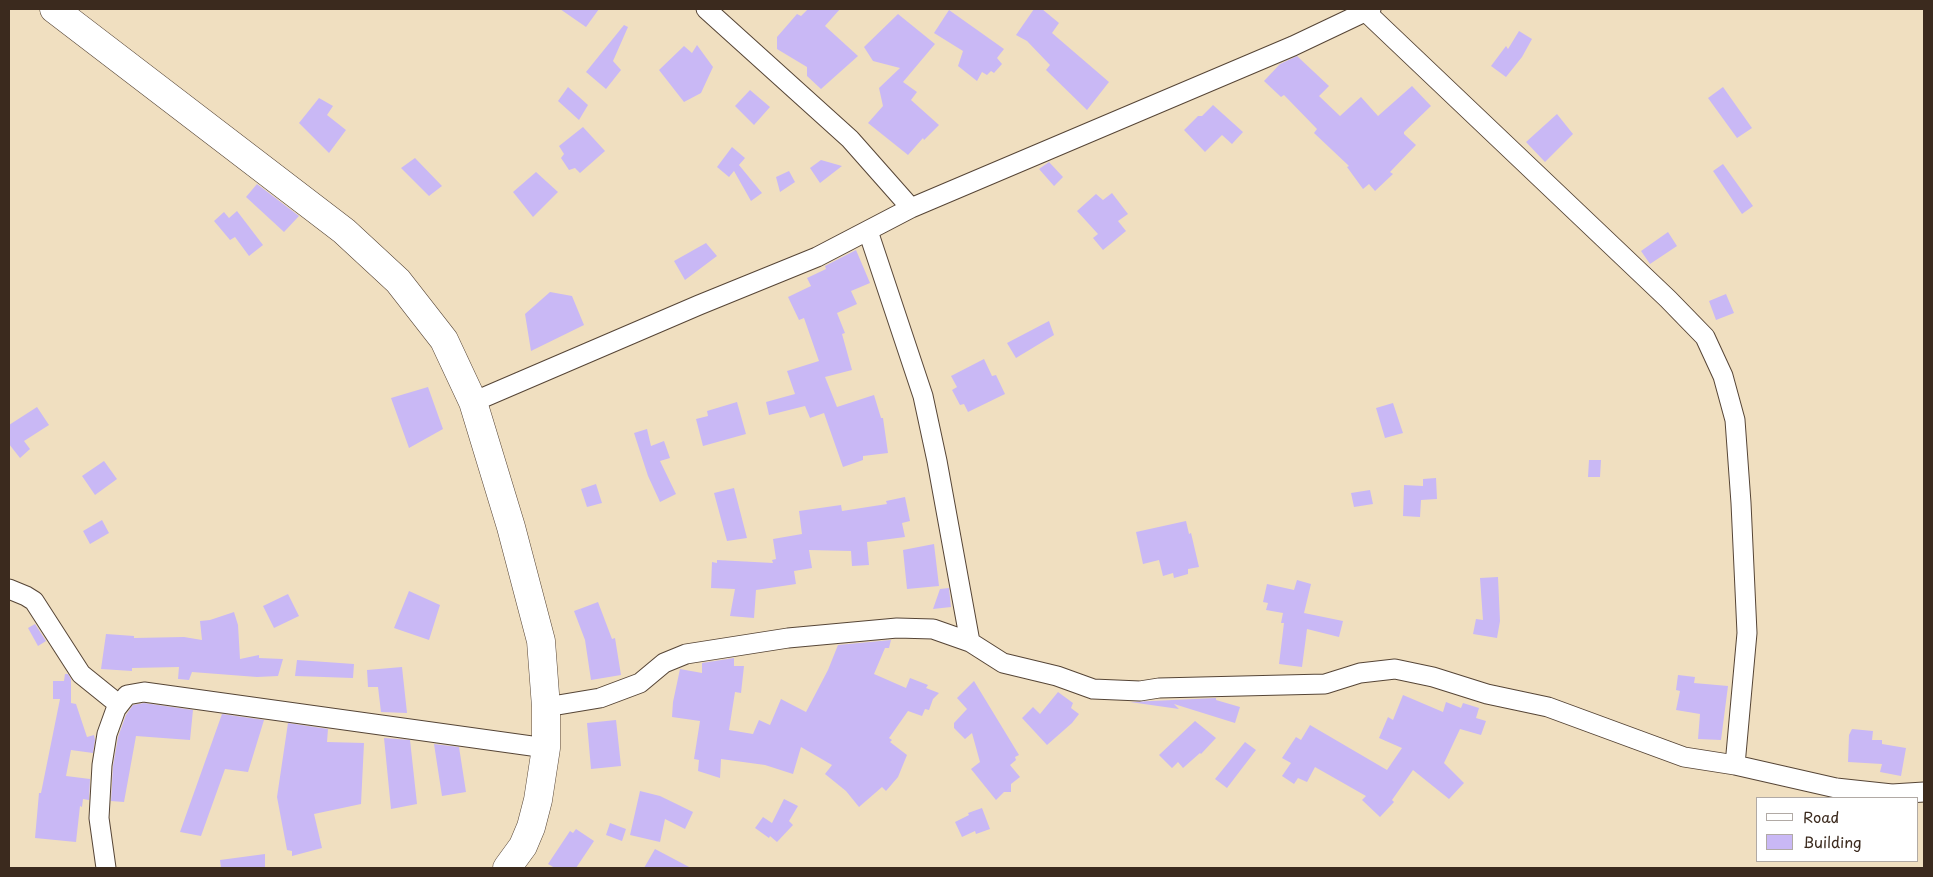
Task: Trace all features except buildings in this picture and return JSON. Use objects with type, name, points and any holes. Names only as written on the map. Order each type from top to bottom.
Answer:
[{"type":"main road","points":[[54,9],[344,231],[398,280],[444,340],[473,402],[511,527],[541,641],[546,707],[546,748],[538,800],[531,827],[522,846],[507,868]]},
{"type":"street","points":[[706,9],[850,140],[911,208]]},
{"type":"street","points":[[473,402],[817,257],[911,208],[1294,46],[1368,10],[1668,299],[1705,337],[1723,376],[1735,420],[1741,494],[1747,633],[1735,765]]},
{"type":"street","points":[[868,230],[923,396],[937,461],[970,642]]},
{"type":"street","points":[[9,589],[34,601],[81,674],[117,703],[107,734],[102,765],[99,818],[106,868]]},
{"type":"street","points":[[546,707],[600,698],[640,683],[664,663],[686,654],[779,639],[897,628],[932,629],[970,642],[1002,663],[1057,676],[1093,689],[1140,691],[1159,688],[1325,684],[1360,673],[1394,669],[1434,677],[1487,694],[1548,707],[1684,756],[1735,765],[1836,788],[1892,794],[1924,792]]},
{"type":"street","points":[[116,709],[127,695],[144,692],[546,748]]}]
